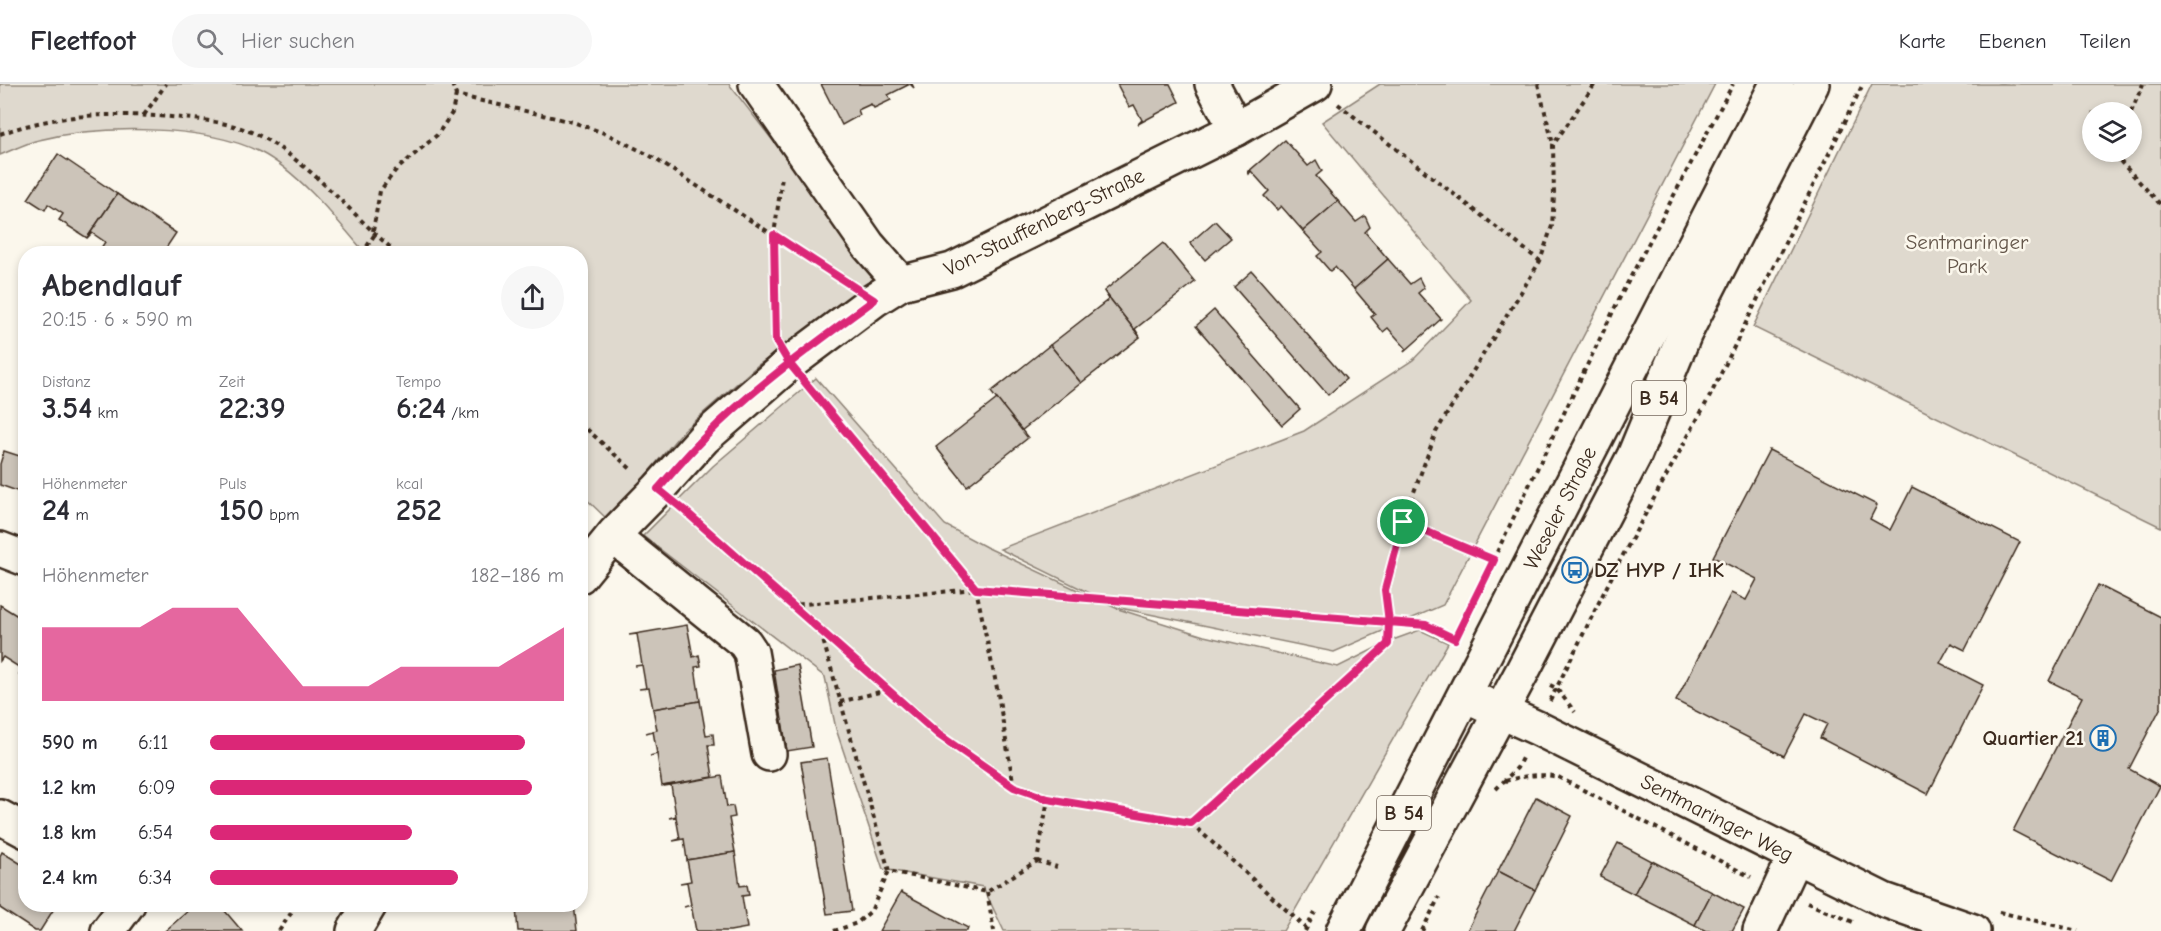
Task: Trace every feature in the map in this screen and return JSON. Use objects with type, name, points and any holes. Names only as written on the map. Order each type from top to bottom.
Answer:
[{"type":"street","points":[[756,84],[868,245],[888,291]]},
{"type":"street","points":[[1212,84],[1236,129]]},
{"type":"street","name":"Weseler Straße","points":[[1343,931],[1777,84]]},
{"type":"street","name":"Weseler Straße","points":[[1383,931],[1502,711],[1634,456],[1685,333],[1812,84]]},
{"type":"street","name":"Von-Stauffenberg-Straße","points":[[588,566],[704,438],[789,363],[888,291],[952,270],[1236,129],[1314,85]]},
{"type":"street","points":[[613,536],[745,643],[752,652],[769,754]]},
{"type":"street","points":[[0,549],[18,556]]},
{"type":"street","name":"Sentmaringer Weg","points":[[1465,695],[1537,728],[1884,900],[1973,931]]},
{"type":"street","points":[[0,817],[18,827]]},
{"type":"street","points":[[1760,931],[1795,856]]},
{"type":"street","points":[[108,931],[122,912]]},
{"type":"street","points":[[354,931],[365,912]]},
{"type":"path","points":[[144,115],[166,84]]},
{"type":"path","points":[[367,246],[374,233],[380,190],[395,171],[437,135],[452,113],[456,95],[452,84]]},
{"type":"path","points":[[1191,823],[1388,644],[1389,622],[1385,590],[1403,522],[1436,432],[1540,261],[1552,226],[1553,145],[1538,84]]},
{"type":"path","points":[[1553,145],[1594,84]]},
{"type":"path","points":[[1450,649],[1621,296],[1733,84]]},
{"type":"path","points":[[1494,794],[1517,768],[1617,566],[1710,396],[1863,84]]},
{"type":"path","points":[[2135,102],[2143,84]]},
{"type":"path","points":[[1314,85],[1540,261]]},
{"type":"path","points":[[456,95],[573,122],[607,134],[649,155],[774,235],[888,291]]},
{"type":"path","points":[[0,134],[32,123],[100,114],[216,120],[266,138],[290,155],[389,246]]},
{"type":"path","points":[[789,131],[774,235],[776,341],[789,363],[976,589],[997,688],[1014,787]]},
{"type":"path","points":[[2121,162],[2161,205]]},
{"type":"path","points":[[588,431],[621,462],[684,510],[939,735],[1014,787],[1048,799],[1191,823],[1305,929],[1318,907]]},
{"type":"path","points":[[1403,522],[1494,560]]},
{"type":"path","points":[[792,605],[976,589],[1426,625],[1455,639]]},
{"type":"path","points":[[820,630],[890,872],[871,911],[857,924],[834,931]]},
{"type":"path","points":[[840,702],[886,690]]},
{"type":"path","points":[[1504,781],[1530,775],[1544,774],[1558,777],[1779,891],[1863,926]]},
{"type":"path","points":[[1037,861],[1048,799]]},
{"type":"path","points":[[890,872],[987,891],[1037,861],[1057,867]]},
{"type":"path","points":[[1422,931],[1444,888]]},
{"type":"path","points":[[987,891],[994,931]]},
{"type":"path","points":[[279,931],[292,912]]},
{"type":"green space","points":[[0,84],[729,84],[882,282],[758,365],[684,430],[608,520],[588,501],[588,246],[359,246],[317,198],[275,161],[237,143],[210,136],[151,130],[91,132],[39,140],[0,155]]},
{"type":"green space","points":[[1380,84],[1715,84],[1443,605],[1334,652],[1120,608],[1000,549],[1304,431],[1413,360],[1471,300],[1322,122]]},
{"type":"green space","name":"Sentmaringer Park","points":[[1872,84],[2161,84],[2161,527],[1753,327]]},
{"type":"green space","points":[[816,378],[945,525],[986,547],[1118,609],[1204,636],[1338,667],[1390,641],[1420,630],[1448,643],[1283,931],[1004,931],[983,887],[883,869],[836,729],[825,677],[643,536],[713,466]]},
{"type":"building","points":[[821,84],[910,84],[888,95],[891,100],[874,108],[871,104],[858,110],[860,115],[842,125]]},
{"type":"building","points":[[1117,84],[1170,84],[1179,102],[1138,124],[1142,120],[1134,105],[1129,107]]},
{"type":"building","points":[[1285,140],[1308,166],[1316,160],[1322,171],[1316,176],[1338,201],[1303,231],[1281,206],[1277,210],[1264,196],[1269,191],[1251,171],[1249,174],[1248,172]]},
{"type":"building","points":[[58,154],[117,194],[87,238],[59,220],[63,214],[48,204],[45,210],[28,199]]},
{"type":"building","points":[[117,194],[176,233],[167,246],[102,246],[105,242],[92,233],[87,238]]},
{"type":"building","points":[[1338,201],[1356,222],[1365,216],[1370,227],[1365,232],[1388,259],[1354,289],[1335,267],[1330,271],[1317,256],[1322,252],[1303,231]]},
{"type":"building","points":[[1215,221],[1231,238],[1205,260],[1190,243]]},
{"type":"building","points":[[1163,243],[1195,282],[1135,329],[1140,337],[1104,291]]},
{"type":"building","points":[[1388,259],[1410,284],[1419,278],[1424,288],[1418,293],[1441,319],[1404,352],[1406,348],[1388,328],[1383,332],[1371,317],[1375,314],[1354,289]]},
{"type":"building","points":[[1252,271],[1346,379],[1328,395],[1234,287]]},
{"type":"building","points":[[1104,291],[1140,337],[1081,383],[1050,345],[1109,299]]},
{"type":"building","points":[[1214,310],[1300,409],[1282,425],[1196,326]]},
{"type":"building","points":[[1050,345],[1081,383],[1021,431],[991,392]]},
{"type":"building","points":[[997,399],[1028,438],[967,486],[936,447]]},
{"type":"building","points":[[1769,450],[1877,505],[1870,519],[1890,530],[1912,487],[2020,542],[1965,650],[1951,643],[1940,663],[1983,685],[1928,794],[1820,738],[1827,724],[1806,714],[1784,756],[1676,701],[1731,593],[1746,600],[1757,579],[1713,557]]},
{"type":"building","points":[[4,451],[18,455],[17,491],[0,485],[0,464]]},
{"type":"building","name":"Quartier 21","points":[[2098,585],[2161,617],[2161,707],[2129,769],[2160,786],[2111,881],[2013,831],[2082,697],[2049,681]]},
{"type":"building","points":[[0,605],[18,616],[18,666],[3,657],[0,661]]},
{"type":"building","points":[[687,625],[693,657],[699,655],[701,666],[695,667],[700,701],[653,709],[649,688],[639,689],[646,688],[637,634],[629,635]]},
{"type":"building","points":[[798,665],[812,747],[787,751],[774,670]]},
{"type":"building","points":[[700,701],[706,735],[713,734],[714,745],[708,745],[713,777],[662,786],[653,731],[657,730],[653,709]]},
{"type":"building","points":[[827,758],[852,911],[827,914],[801,762]]},
{"type":"building","points":[[722,776],[727,807],[733,806],[735,817],[729,818],[735,852],[687,860],[684,839],[673,841],[680,839],[676,817],[669,818],[676,816],[671,785],[664,786]]},
{"type":"building","points":[[1536,797],[1572,816],[1535,890],[1498,871]]},
{"type":"building","points":[[1618,843],[1652,861],[1634,894],[1600,877]]},
{"type":"building","points":[[2,852],[18,862],[18,912],[52,912],[40,931],[35,931],[0,908],[0,856]]},
{"type":"building","points":[[735,852],[740,886],[747,885],[749,895],[742,896],[747,928],[730,931],[696,931],[687,882],[680,883],[691,881],[687,860]]},
{"type":"building","points":[[1652,861],[1712,892],[1695,925],[1634,894]]},
{"type":"building","points":[[1498,871],[1535,890],[1514,931],[1467,931]]},
{"type":"building","points":[[901,892],[968,928],[967,931],[879,931]]},
{"type":"building","points":[[1712,892],[1744,909],[1732,931],[1706,931],[1695,925]]},
{"type":"building","points":[[187,912],[226,912],[242,931],[165,931]]},
{"type":"building","points":[[516,912],[575,912],[577,931],[518,931]]},
{"type":"place","name":"DZ HYP / IHK","points":[[1575,570]]},
{"type":"place","name":"Quartier 21","points":[[2103,738]]},
{"type":"route","points":[[1403,522],[1385,590],[1389,622],[976,589],[789,363],[776,341],[774,235],[874,300],[789,363],[746,399],[704,438],[658,489],[939,735],[1014,787],[1048,799],[1191,823],[1388,644],[1389,622],[1426,625],[1455,639],[1494,560],[1403,522]]}]
